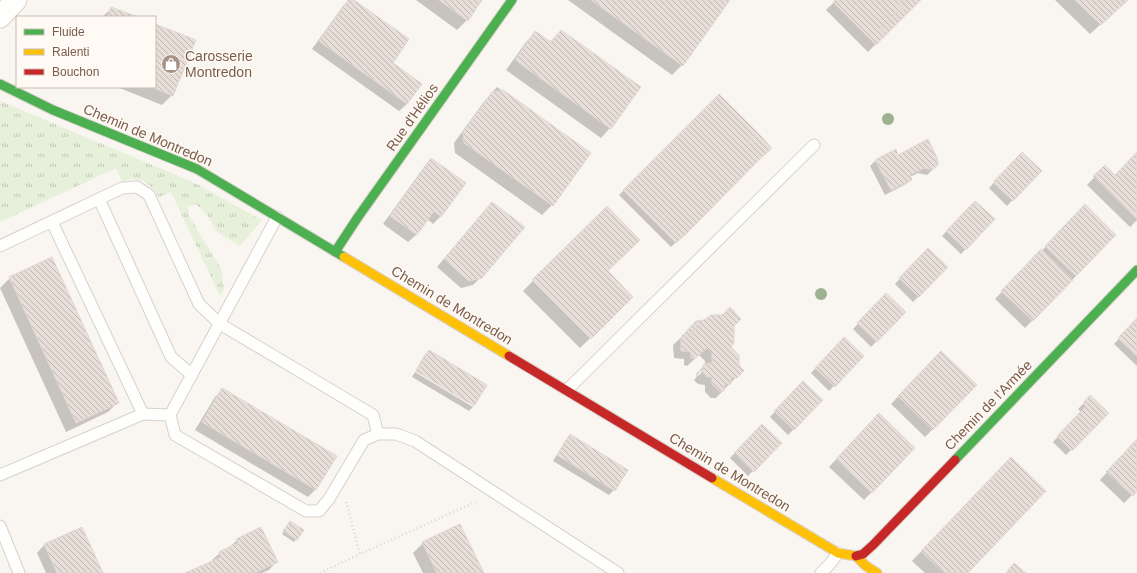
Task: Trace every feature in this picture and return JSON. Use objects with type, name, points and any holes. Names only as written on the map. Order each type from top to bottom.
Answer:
[{"type":"street","points":[[0,17],[16,0]]},
{"type":"street","name":"Rue d'Hélios","points":[[335,252],[358,217],[512,0]]},
{"type":"street","name":"Chemin de Montredon","points":[[0,84],[53,110],[197,168],[276,217],[838,553],[856,556]]},
{"type":"street","name":"Chemin de l'Armée","points":[[856,556],[863,554],[873,545],[1137,270]]},
{"type":"street","points":[[856,556],[866,566],[877,573]]},
{"type":"lane","points":[[567,390],[814,145]]},
{"type":"lane","points":[[0,246],[122,188],[137,188],[149,195],[199,304],[220,324],[373,415],[378,434]]},
{"type":"lane","points":[[99,200],[171,357],[192,375]]},
{"type":"lane","points":[[276,217],[220,324],[170,414],[175,435],[306,511],[319,511],[329,499],[364,440],[378,434],[396,434],[415,441],[618,573]]},
{"type":"lane","points":[[52,222],[142,414]]},
{"type":"lane","points":[[0,475],[142,414],[170,414]]},
{"type":"lane","points":[[0,526],[20,573]]},
{"type":"lane","points":[[821,573],[838,553]]},
{"type":"path","points":[[340,480],[360,554]]},
{"type":"path","points":[[320,573],[496,493]]},
{"type":"green space","points":[[0,101],[195,183],[262,220],[240,246],[217,232],[207,215],[196,204],[188,206],[189,216],[221,269],[224,289],[220,296],[171,192],[159,197],[148,184],[140,180],[122,181],[116,168],[0,222]]},
{"type":"building","points":[[348,0],[354,0],[409,39],[393,63],[422,84],[407,104],[319,41]]},
{"type":"building","points":[[439,0],[482,0],[468,21]]},
{"type":"building","points":[[591,0],[730,0],[683,66]]},
{"type":"building","points":[[835,0],[895,0],[902,7],[880,28],[886,35],[876,45],[833,2]]},
{"type":"building","points":[[895,0],[908,0],[901,7]]},
{"type":"building","points":[[908,0],[921,0],[908,13],[901,7]]},
{"type":"building","points":[[1075,0],[1128,0],[1101,25]]},
{"type":"building","points":[[111,7],[135,16],[107,16]]},
{"type":"building","points":[[902,7],[908,13],[886,35],[880,28]]},
{"type":"building","name":"Carosserie Montredon","points":[[156,24],[196,40],[173,96],[153,88],[156,88]]},
{"type":"building","points":[[561,30],[641,87],[611,129],[515,60],[535,31],[551,42]]},
{"type":"building","points":[[503,90],[591,153],[553,206],[464,143],[463,132],[492,92]]},
{"type":"building","points":[[719,94],[758,133],[747,144],[761,158],[687,233],[634,179]]},
{"type":"building","points":[[758,133],[772,148],[761,158],[747,144]]},
{"type":"building","points":[[928,139],[938,160],[938,165],[932,170],[924,168],[910,175],[912,180],[891,190],[875,160],[896,149],[898,155]]},
{"type":"building","points":[[1022,152],[1042,171],[1013,201],[993,182]]},
{"type":"building","points":[[1137,152],[1137,219],[1093,176],[1105,165],[1115,175]]},
{"type":"building","points":[[431,158],[466,183],[441,217],[434,211],[417,235],[390,216]]},
{"type":"building","points":[[634,179],[687,233],[676,243],[623,190]]},
{"type":"building","points":[[975,201],[995,219],[966,250],[946,231]]},
{"type":"building","points":[[492,202],[525,227],[482,278],[469,281],[444,259]]},
{"type":"building","points":[[1085,204],[1116,235],[1076,276],[1045,246]]},
{"type":"building","points":[[607,206],[640,240],[608,271],[633,297],[591,339],[532,280]]},
{"type":"building","points":[[928,248],[948,267],[919,297],[899,278]]},
{"type":"building","points":[[1041,249],[1073,280],[1033,321],[1001,291]]},
{"type":"building","points":[[52,257],[119,403],[76,423],[9,277]]},
{"type":"building","points":[[886,293],[906,312],[877,342],[857,323]]},
{"type":"building","points":[[730,307],[741,319],[734,326],[734,343],[731,347],[739,355],[739,365],[744,371],[737,378],[731,377],[731,384],[725,384],[724,391],[719,391],[712,384],[712,377],[706,377],[701,372],[704,368],[704,364],[712,363],[712,353],[707,348],[695,358],[691,358],[691,352],[681,351],[681,337],[687,337],[697,328],[696,321],[704,320],[711,315],[722,315]]},
{"type":"building","points":[[1137,318],[1137,356],[1118,338]]},
{"type":"building","points":[[696,321],[697,328],[687,337],[681,337]]},
{"type":"building","points":[[844,337],[864,356],[835,387],[815,368]]},
{"type":"building","points":[[429,350],[487,385],[474,406],[416,371]]},
{"type":"building","points":[[941,351],[977,385],[933,430],[898,396]]},
{"type":"building","points":[[803,381],[823,400],[794,430],[774,411]]},
{"type":"building","points":[[222,388],[337,456],[316,490],[202,422]]},
{"type":"building","points":[[1090,395],[1109,413],[1072,451],[1057,436],[1086,406],[1083,403]]},
{"type":"building","points":[[879,413],[915,448],[872,493],[836,459]]},
{"type":"building","points":[[762,424],[782,443],[754,472],[734,453]]},
{"type":"building","points":[[570,434],[628,470],[615,491],[557,455]]},
{"type":"building","points":[[1137,439],[1137,491],[1133,496],[1106,472]]},
{"type":"building","points":[[1011,457],[1046,491],[968,573],[944,573],[921,551]]},
{"type":"building","points":[[290,521],[304,530],[297,540],[283,531]]},
{"type":"building","points":[[460,524],[484,573],[437,573],[422,542]]},
{"type":"building","points":[[82,527],[103,573],[57,573],[44,544]]},
{"type":"building","points":[[261,527],[278,562],[255,573],[185,573],[221,557],[219,552],[238,543],[236,539]]},
{"type":"building","points":[[1014,563],[1026,573],[1006,573]]},
{"type":"traffic: fast","points":[[335,252],[358,217],[512,0]]},
{"type":"traffic: fast","points":[[0,84],[53,110],[197,169],[344,257]]},
{"type":"traffic: fast","points":[[955,460],[1137,270]]},
{"type":"traffic: slow","points":[[344,257],[509,356]]},
{"type":"traffic: slow","points":[[712,478],[838,553],[856,556],[866,566],[877,573]]},
{"type":"traffic: jam","points":[[509,356],[712,478]]},
{"type":"traffic: jam","points":[[856,556],[863,554],[873,545],[955,460]]},
{"type":"place","name":"Carosserie Montredon","points":[[171,64]]}]
